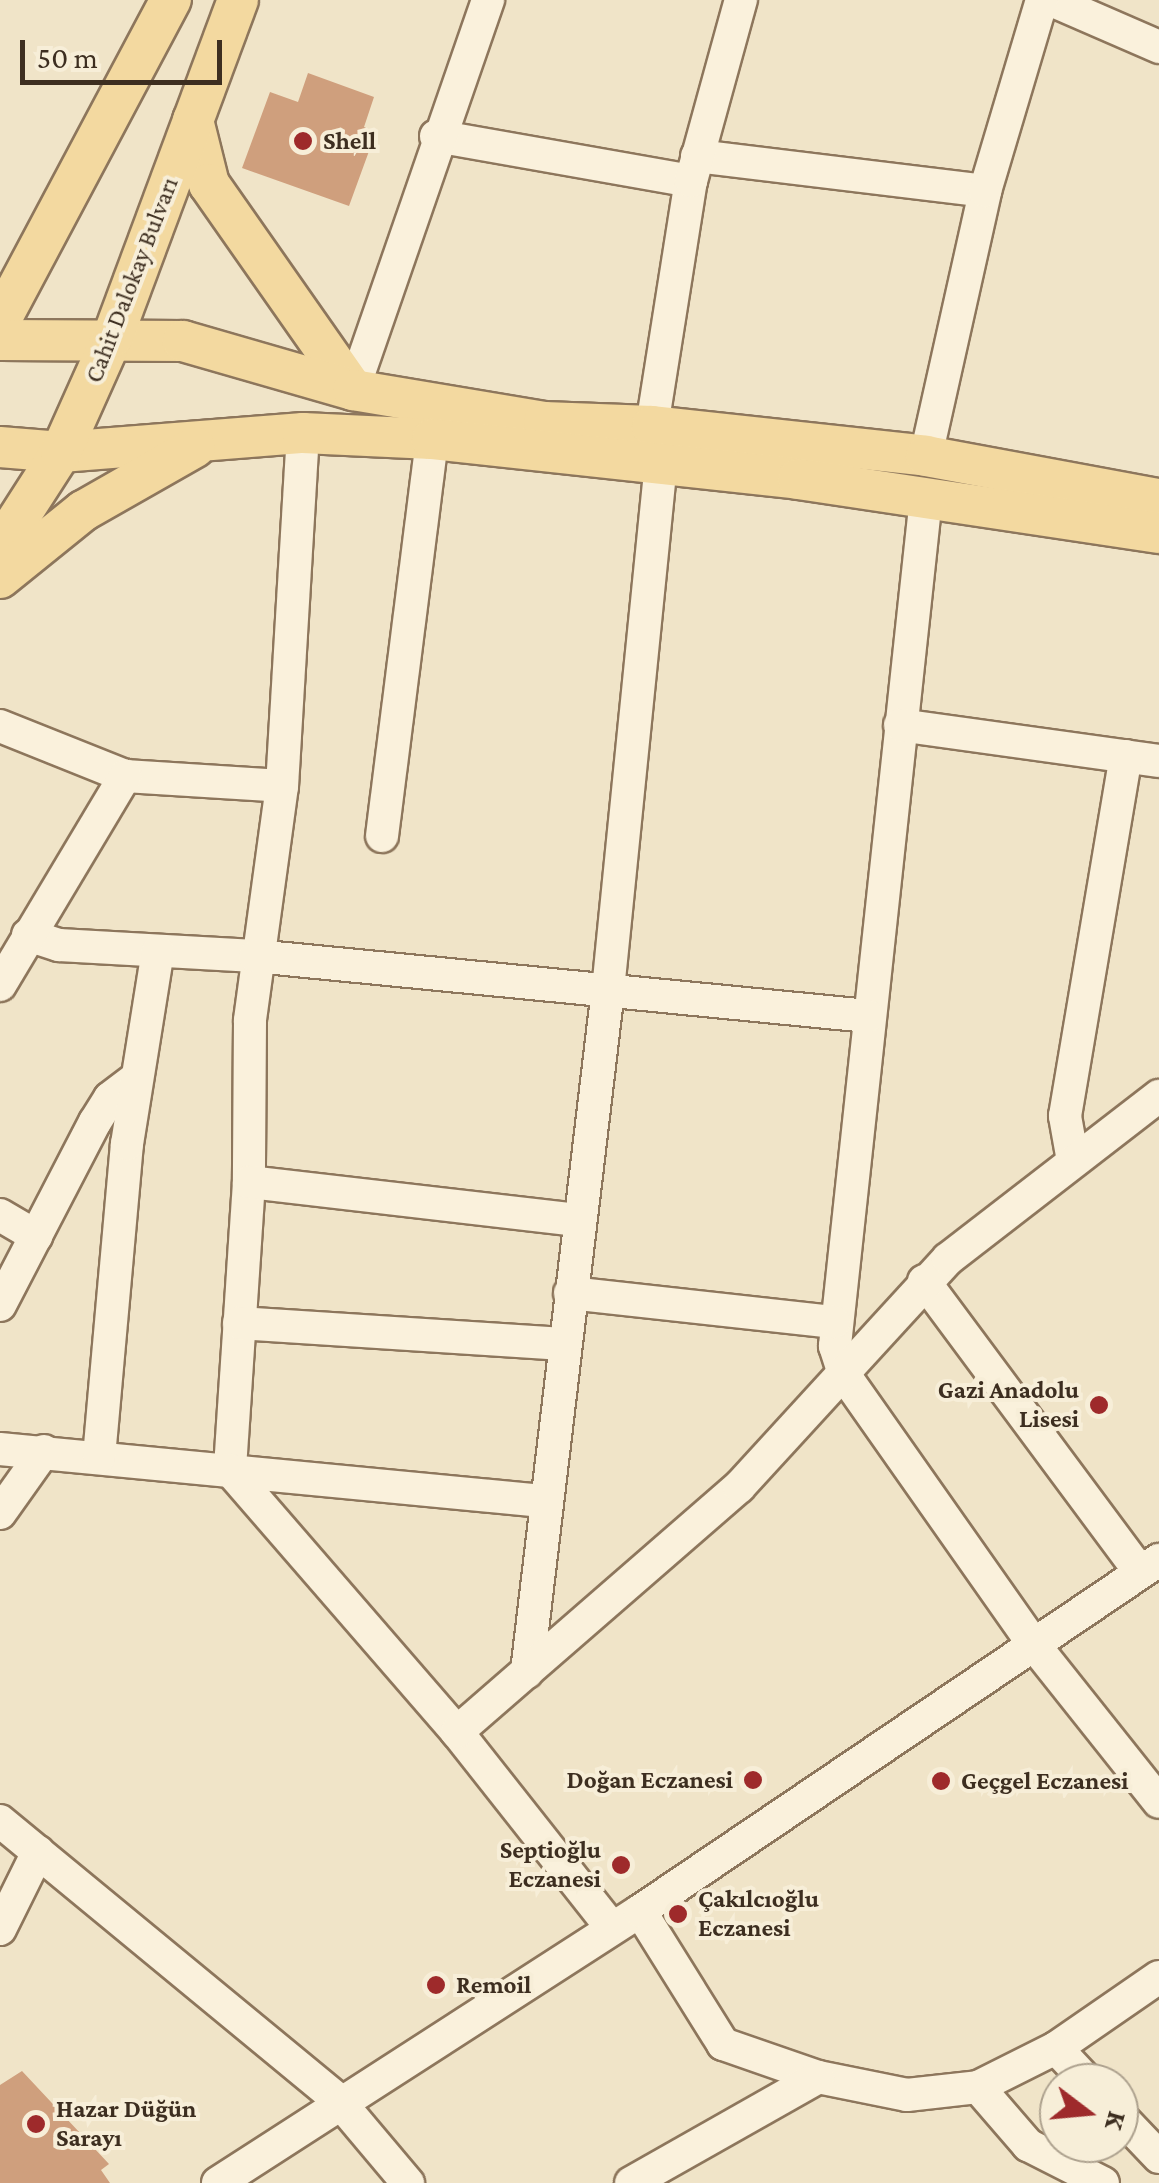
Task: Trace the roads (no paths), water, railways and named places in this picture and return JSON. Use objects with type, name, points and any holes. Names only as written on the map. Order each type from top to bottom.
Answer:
[{"type":"main road","points":[[0,321],[172,0]]},
{"type":"main road","name":"Cahit Dalokay Bulvarı","points":[[0,547],[61,452],[113,336],[238,0]]},
{"type":"main road","points":[[193,120],[210,184],[353,390]]},
{"type":"main road","points":[[0,340],[113,336],[183,341],[353,390],[544,422],[926,498],[1159,532]]},
{"type":"main road","points":[[0,447],[61,452],[303,433],[926,456],[1159,499]]},
{"type":"main road","points":[[0,578],[83,511],[209,439]]},
{"type":"street","points":[[353,390],[436,136],[488,0]]},
{"type":"street","points":[[526,1672],[543,1501],[608,990],[656,444],[694,168],[740,0]]},
{"type":"street","points":[[926,456],[985,190],[1042,0]]},
{"type":"street","points":[[1051,0],[1159,47]]},
{"type":"street","points":[[436,136],[694,168],[985,190]]},
{"type":"street","points":[[303,433],[282,786],[255,956],[250,1182],[230,1470],[457,1732],[626,1919],[723,2044],[818,2077],[906,2094],[978,2087],[1056,2048],[1159,1977]]},
{"type":"street","points":[[382,836],[432,440]]},
{"type":"street","points":[[926,498],[834,1322],[845,1376],[1034,1646],[1159,1802]]},
{"type":"street","points":[[0,726],[124,776],[282,786]]},
{"type":"street","points":[[900,726],[1159,760]]},
{"type":"street","points":[[1073,1161],[1064,1116],[1126,756]]},
{"type":"street","points":[[0,986],[124,776]]},
{"type":"street","points":[[28,936],[59,945],[255,956],[868,1016]]},
{"type":"street","points":[[99,1457],[135,1079],[158,950]]},
{"type":"street","points":[[0,1305],[103,1110],[135,1079]]},
{"type":"street","points":[[457,1732],[740,1488],[845,1376],[924,1281],[1159,1096]]},
{"type":"street","points":[[250,1182],[579,1220]]},
{"type":"street","points":[[0,1215],[36,1236]]},
{"type":"street","points":[[218,2183],[338,2100],[626,1919],[1150,1566],[924,1281]]},
{"type":"street","points":[[570,1293],[834,1322]]},
{"type":"street","points":[[239,1324],[563,1344]]},
{"type":"street","points":[[0,1449],[543,1501]]},
{"type":"street","points":[[0,1513],[44,1452]]},
{"type":"street","points":[[0,1821],[338,2100],[408,2183]]},
{"type":"street","points":[[0,1930],[38,1852]]},
{"type":"street","points":[[1056,2048],[1070,2063]]},
{"type":"street","points":[[631,2183],[818,2077]]},
{"type":"street","points":[[978,2087],[1028,2145],[1102,2183]]},
{"type":"street","points":[[1139,2136],[1159,2157]]},
{"type":"place","name":"Shell","points":[[303,141]]},
{"type":"place","name":"Gazi Anadolu Lisesi","points":[[1099,1405]]},
{"type":"place","name":"Doğan Eczanesi","points":[[753,1780]]},
{"type":"place","name":"Geçgel Eczanesi","points":[[941,1781]]},
{"type":"place","name":"Septioğlu Eczanesi","points":[[621,1865]]},
{"type":"place","name":"Çakılcıoğlu Eczanesi","points":[[678,1914]]},
{"type":"place","name":"Remoil","points":[[436,1985]]},
{"type":"place","name":"Hazar Düğün Sarayı","points":[[36,2124]]}]
